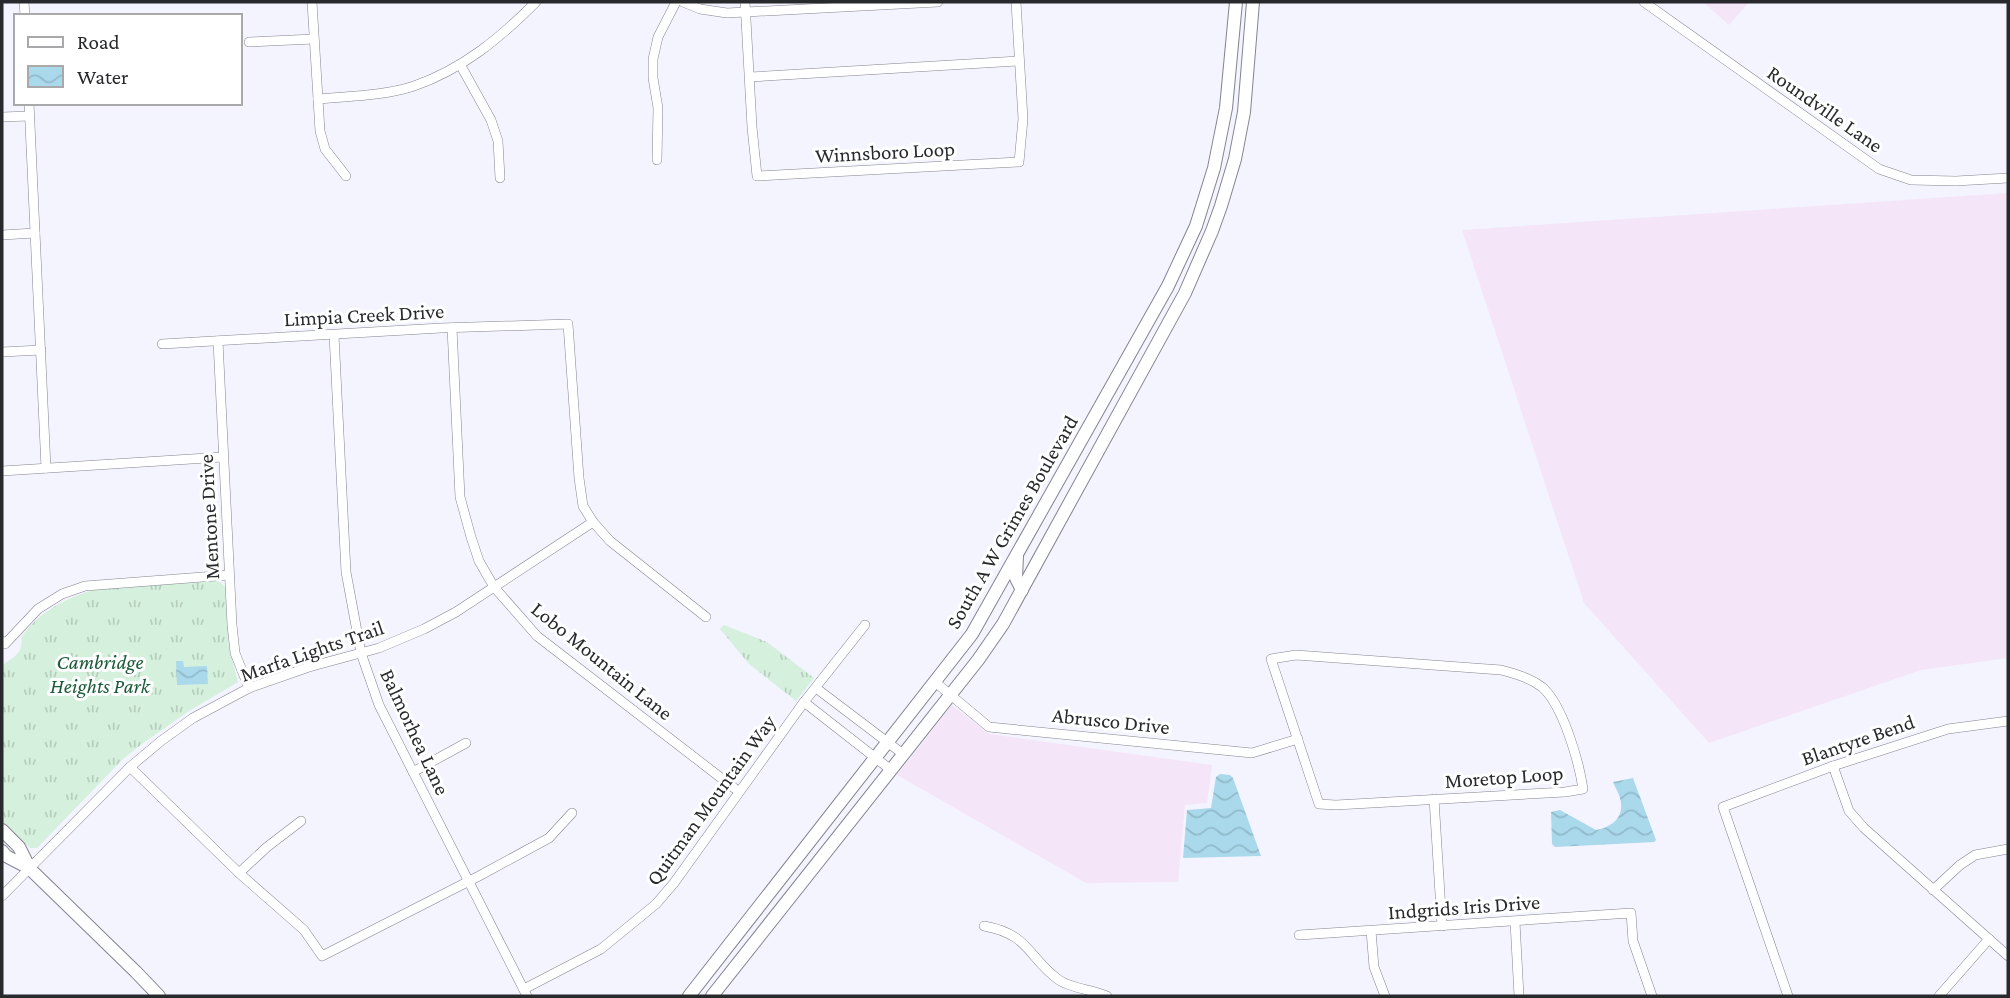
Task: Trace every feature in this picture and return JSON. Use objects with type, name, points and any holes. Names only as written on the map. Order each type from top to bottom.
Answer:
[{"type":"main road","name":"South A W Grimes Boulevard","points":[[689,996],[972,634],[1168,286],[1196,226],[1214,168],[1226,108],[1236,2]]},
{"type":"main road","name":"South A W Grimes Boulevard","points":[[713,995],[951,694],[1003,624],[1185,293],[1212,231],[1235,159],[1244,113],[1253,2]]},
{"type":"main road","points":[[1196,226],[1212,231]]},
{"type":"main road","points":[[1137,341],[1153,350]]},
{"type":"main road","points":[[1017,552],[1016,578],[1022,590]]},
{"type":"main road","points":[[2,830],[19,847],[29,868]]},
{"type":"main road","points":[[2,851],[29,868],[159,996]]},
{"type":"main road","points":[[791,866],[806,877]]},
{"type":"main road","points":[[700,982],[713,995]]},
{"type":"street","points":[[312,2],[320,131],[325,149],[346,176]]},
{"type":"street","points":[[318,99],[370,94],[412,86],[461,66],[516,23],[536,2]]},
{"type":"street","points":[[657,160],[658,108],[653,59],[658,37],[676,2]]},
{"type":"street","points":[[683,2],[712,12],[745,7],[938,2]]},
{"type":"street","name":"Winnsboro Loop","points":[[745,7],[757,176],[1019,162],[1023,119],[1016,2]]},
{"type":"street","name":"Roundville Lane","points":[[1644,2],[1879,169],[1911,180],[2008,178]]},
{"type":"street","points":[[249,42],[314,39]]},
{"type":"street","points":[[750,76],[1019,61]]},
{"type":"street","points":[[461,66],[491,120],[498,141],[500,177]]},
{"type":"street","points":[[29,105],[46,468]]},
{"type":"street","points":[[2,117],[29,116]]},
{"type":"street","points":[[2,235],[35,233]]},
{"type":"street","name":"Limpia Creek Drive","points":[[162,344],[568,324],[579,478],[583,506],[593,522]]},
{"type":"street","name":"Lobo Mountain Lane","points":[[452,328],[460,497],[479,561],[494,587],[537,636],[738,791]]},
{"type":"street","name":"Balmorhea Lane","points":[[334,335],[346,572],[361,653],[379,705],[526,993]]},
{"type":"street","name":"Mentone Drive","points":[[218,341],[235,653],[249,688]]},
{"type":"street","points":[[2,352],[41,351]]},
{"type":"street","points":[[2,471],[223,457]]},
{"type":"street","points":[[593,522],[610,541],[706,617]]},
{"type":"street","name":"Marfa Lights Trail","points":[[2,896],[131,767],[193,718],[249,688],[309,667],[379,648],[424,629],[456,612],[593,522]]},
{"type":"street","points":[[4,642],[38,609],[62,594],[85,586],[229,575]]},
{"type":"street","name":"Quitman Mountain Way","points":[[526,993],[601,949],[656,904],[674,883],[804,702],[865,625]]},
{"type":"street","name":"Moretop Loop","points":[[1296,655],[1502,670],[1524,676],[1543,688],[1561,714],[1580,770],[1583,789],[1320,804],[1298,738],[1271,659],[1296,655]]},
{"type":"street","name":"Abrusco Drive","points":[[935,682],[989,727],[1252,753],[1298,738]]},
{"type":"street","points":[[816,688],[903,754]]},
{"type":"street","points":[[804,702],[891,770]]},
{"type":"street","name":"Blantyre Bend","points":[[1788,996],[1723,807],[1833,766],[1948,729],[2008,721]]},
{"type":"street","points":[[413,772],[466,743]]},
{"type":"street","points":[[1833,766],[1849,811],[1864,828],[2008,956]]},
{"type":"street","points":[[131,767],[239,873],[304,930],[322,956],[549,838],[572,813]]},
{"type":"street","points":[[1434,799],[1443,926]]},
{"type":"street","points":[[239,873],[301,821]]},
{"type":"street","points":[[1933,890],[1975,855],[2008,849]]},
{"type":"street","name":"Indgrids Iris Drive","points":[[1299,935],[1631,913],[1633,941],[1652,996]]},
{"type":"street","points":[[1514,922],[1519,996]]},
{"type":"street","points":[[984,926],[1001,929],[1018,938],[1046,969],[1062,982],[1107,996]]},
{"type":"street","points":[[1371,930],[1374,967],[1385,996]]},
{"type":"street","points":[[1939,996],[1989,939]]},
{"type":"shaded area","points":[[1703,2],[1749,2],[1729,25]]},
{"type":"shaded area","points":[[2008,193],[2008,658],[1921,670],[1709,743],[1584,603],[1462,230]]},
{"type":"shaded area","points":[[952,705],[989,734],[1212,765],[1207,803],[1185,805],[1178,882],[1086,883],[897,775]]},
{"type":"green space","name":"Cambridge Heights Park","points":[[219,581],[225,587],[229,647],[238,682],[189,711],[123,759],[37,848],[30,848],[2,821],[2,666],[18,653],[23,635],[36,620],[52,608],[97,589]]},
{"type":"green space","points":[[724,625],[767,642],[814,678],[796,701],[749,664],[720,629]]},
{"type":"water","points":[[176,661],[183,661],[184,667],[207,666],[208,684],[177,685]]},
{"type":"water","points":[[1220,774],[1233,778],[1261,856],[1183,858],[1187,810],[1211,808],[1216,777]]},
{"type":"water","points":[[1633,778],[1656,840],[1654,842],[1555,847],[1552,844],[1551,812],[1560,810],[1596,830],[1606,827],[1614,822],[1621,809],[1613,782]]}]
